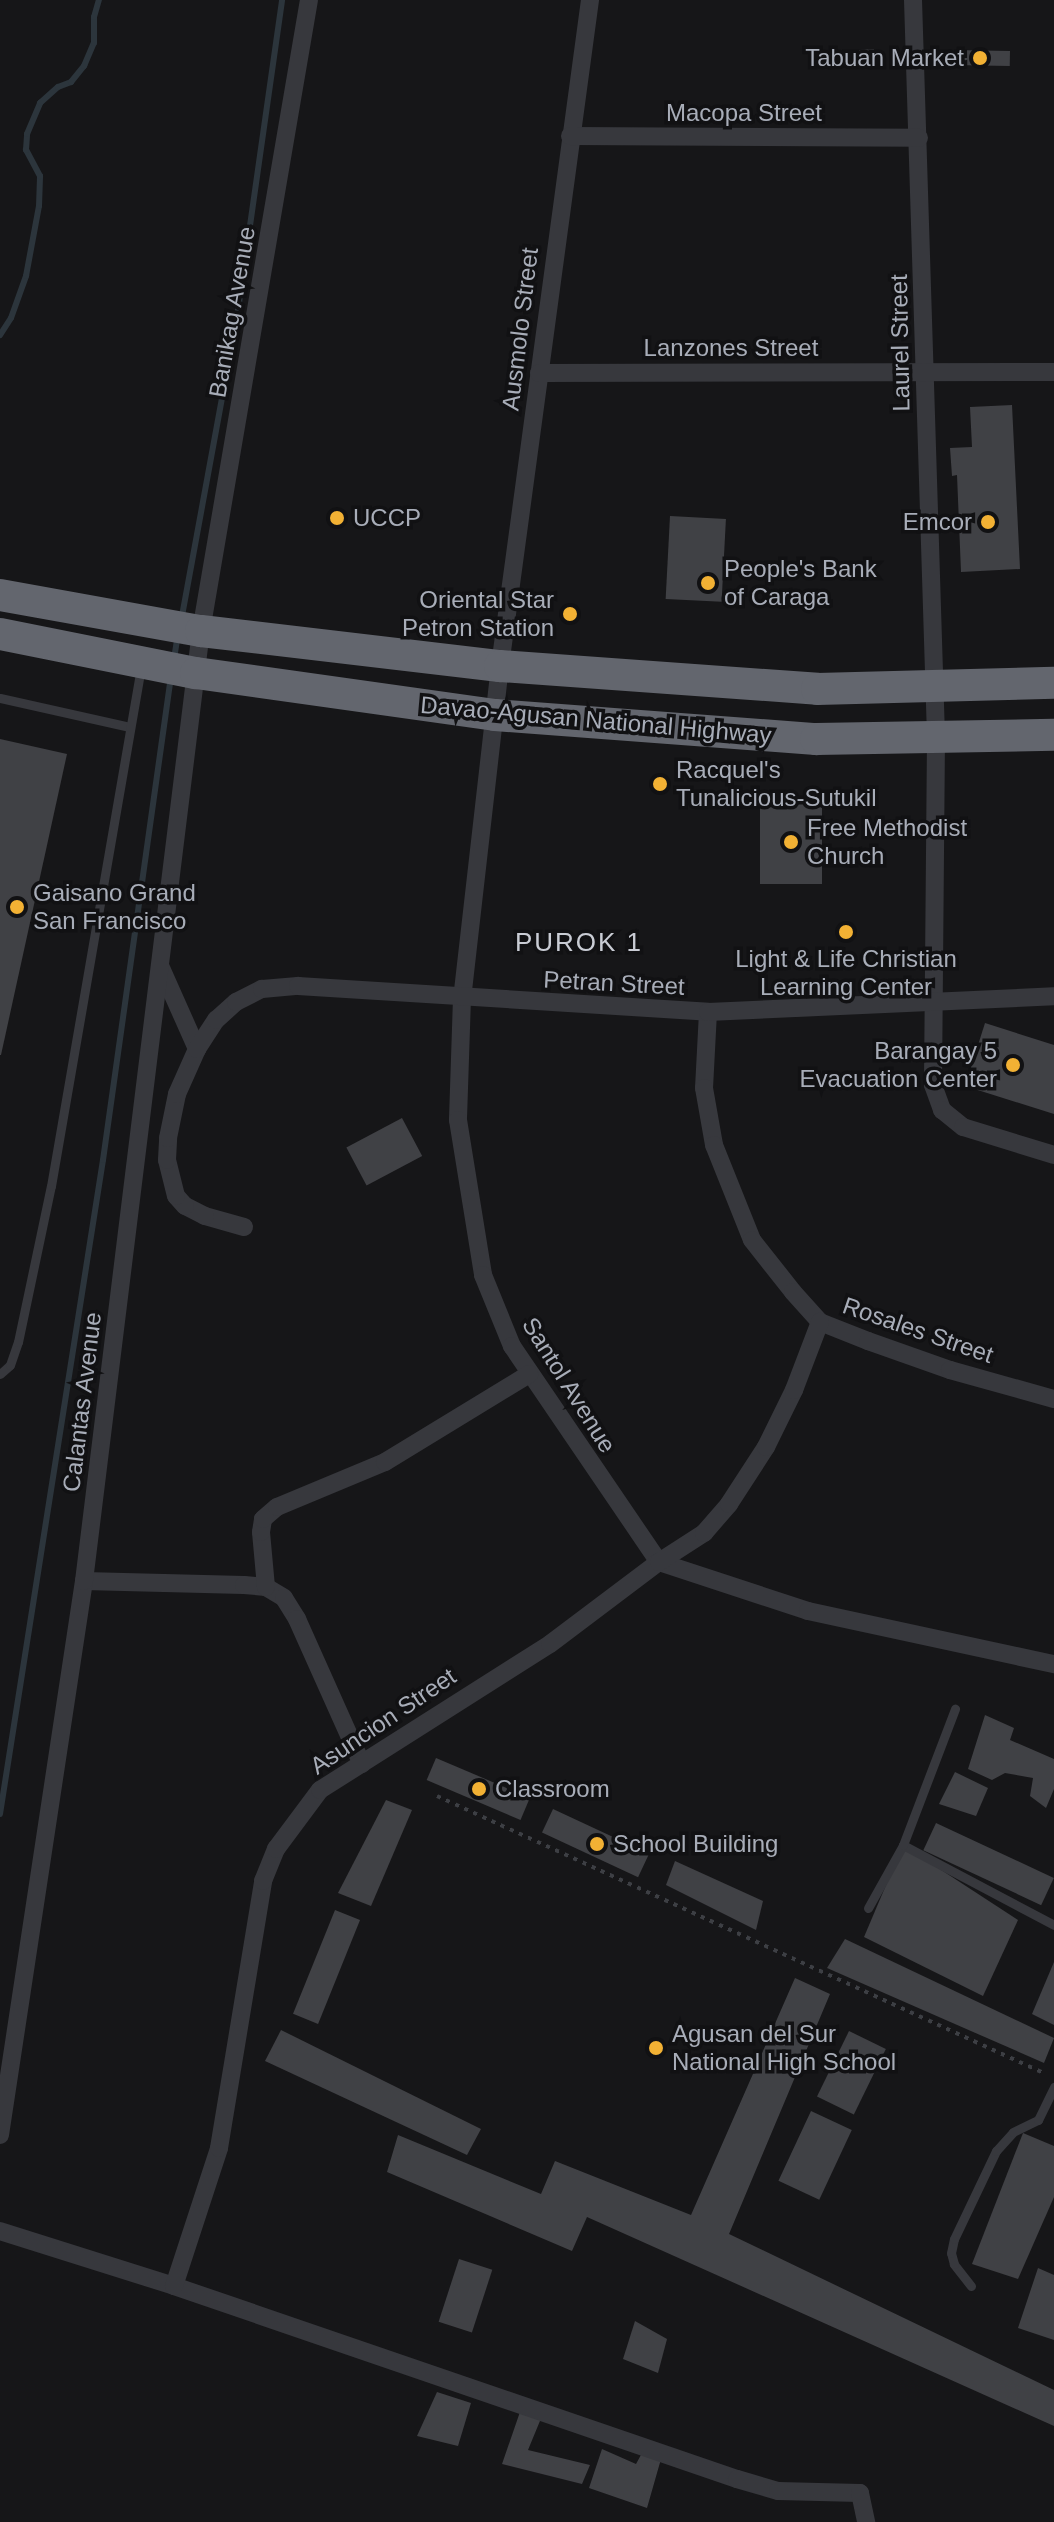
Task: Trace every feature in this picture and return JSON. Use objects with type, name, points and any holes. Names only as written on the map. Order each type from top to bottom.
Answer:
[{"type":"highway","name":"Davao-Agusan National Highway","points":[[0,595],[201,631],[500,666],[817,689],[1054,683]]},
{"type":"highway","name":"Davao-Agusan National Highway","points":[[0,634],[196,673],[495,715],[816,739],[1054,735]]},
{"type":"highway","points":[[332,691],[336,646]]},
{"type":"street","name":"Banikag Avenue","points":[[196,673],[309,0]]},
{"type":"street","name":"Ausmolo Street","points":[[495,715],[590,0]]},
{"type":"street","name":"Laurel Street","points":[[913,0],[936,738],[933,1085],[942,1110],[963,1127],[1054,1155]]},
{"type":"street","name":"Macopa Street","points":[[570,136],[919,138]]},
{"type":"street","name":"Lanzones Street","points":[[539,373],[1054,372]]},
{"type":"street","name":"Calantas Avenue","points":[[0,2135],[84,1581],[196,673]]},
{"type":"street","name":"Santol Avenue","points":[[495,715],[462,998],[458,1120],[483,1275],[512,1346],[529,1374],[659,1562]]},
{"type":"street","points":[[161,968],[197,1049]]},
{"type":"street","name":"Petran Street","points":[[244,1227],[205,1216],[185,1206],[171,1184],[167,1160],[172,1113],[197,1049],[216,1020],[236,1002],[262,989],[298,986],[708,1012],[1054,996]]},
{"type":"street","name":"Rosales Street","points":[[708,1012],[704,1088],[714,1145],[731,1193],[752,1240],[820,1322],[911,1357],[1054,1399]]},
{"type":"street","name":"Asuncion Street","points":[[174,2286],[219,2148],[263,1881],[276,1849],[298,1815],[320,1790],[572,1629],[659,1562],[704,1533],[729,1504],[766,1447],[794,1390],[820,1322]]},
{"type":"street","points":[[266,1587],[261,1532],[263,1519],[277,1507],[385,1462],[529,1374]]},
{"type":"street","points":[[659,1562],[808,1611],[1054,1664]]},
{"type":"street","points":[[84,1581],[266,1587],[284,1598],[297,1619],[362,1764]]},
{"type":"street","points":[[0,2231],[174,2286],[737,2479],[778,2491],[860,2493],[866,2522]]},
{"type":"lane","points":[[0,1374],[10,1365],[18,1342],[48,1200],[142,663]]},
{"type":"lane","points":[[0,698],[130,727]]},
{"type":"lane","points":[[868,1908],[903,1845],[955,1709]]},
{"type":"lane","points":[[903,1845],[1054,1925]]},
{"type":"lane","points":[[971,2286],[954,2264],[951,2253],[954,2239],[996,2151],[1013,2132],[1038,2120],[1052,2098],[1054,2087]]},
{"type":"path","points":[[437,1796],[1054,2078]]},
{"type":"building","points":[[874,49],[875,65],[851,67],[850,51]]},
{"type":"building","name":"Tabuan Market","points":[[953,50],[1010,51],[1010,66],[953,65]]},
{"type":"building","name":"Emcor","points":[[1012,405],[1020,569],[961,572],[957,475],[952,476],[950,448],[972,447],[970,407]]},
{"type":"building","points":[[670,516],[726,519],[722,602],[666,599]]},
{"type":"building","name":"Gaisano Grand San Francisco","points":[[0,739],[67,754],[1,1055],[0,1055]]},
{"type":"building","name":"Free Methodist Church","points":[[760,799],[822,799],[822,884],[760,884]]},
{"type":"building","name":"Barangay 5 Evacuation Center","points":[[985,1023],[1054,1045],[1054,1114],[965,1086]]},
{"type":"building","points":[[402,1118],[422,1156],[367,1186],[346,1148]]},
{"type":"building","points":[[985,1715],[1014,1728],[1010,1740],[1054,1759],[1054,1789],[1046,1808],[1030,1796],[1033,1778],[1005,1773],[992,1780],[968,1769]]},
{"type":"building","name":"Classroom","points":[[436,1758],[530,1798],[521,1820],[427,1780]]},
{"type":"building","points":[[955,1772],[988,1788],[976,1816],[939,1804]]},
{"type":"building","points":[[386,1800],[412,1810],[371,1906],[338,1893]]},
{"type":"building","name":"School Building","points":[[553,1809],[649,1854],[638,1877],[542,1833]]},
{"type":"building","points":[[936,1823],[1054,1878],[1041,1905],[923,1850]]},
{"type":"building","points":[[903,1845],[1018,1920],[983,1996],[864,1937]]},
{"type":"building","points":[[675,1861],[763,1901],[756,1930],[666,1885]]},
{"type":"building","points":[[335,1910],[360,1920],[318,2024],[293,2014]]},
{"type":"building","points":[[845,1939],[1054,2038],[1044,2063],[827,1968]]},
{"type":"building","points":[[1054,1962],[1054,2025],[1032,2014]]},
{"type":"building","points":[[795,1978],[830,1994],[729,2234],[1054,2390],[1054,2426],[587,2217],[572,2251],[387,2172],[398,2135],[541,2194],[555,2161],[691,2215]]},
{"type":"building","points":[[281,2030],[481,2129],[467,2155],[265,2061]]},
{"type":"building","points":[[849,2031],[886,2049],[854,2115],[817,2097]]},
{"type":"building","points":[[811,2111],[852,2130],[819,2200],[778,2181]]},
{"type":"building","points":[[1023,2133],[1054,2146],[1054,2197],[1018,2279],[972,2264]]},
{"type":"building","points":[[459,2259],[492,2270],[472,2333],[439,2322]]},
{"type":"building","points":[[1038,2268],[1054,2275],[1054,2340],[1018,2328]]},
{"type":"building","points":[[635,2321],[667,2339],[658,2373],[623,2359]]},
{"type":"building","points":[[437,2392],[471,2403],[458,2446],[417,2436]]},
{"type":"building","points":[[521,2409],[542,2416],[528,2450],[590,2465],[582,2484],[502,2464]]},
{"type":"building","points":[[602,2449],[636,2464],[642,2453],[661,2459],[647,2508],[589,2488]]},
{"type":"waterway","points":[[0,335],[11,318],[26,276],[39,206],[40,176],[26,150],[27,134],[40,103],[58,87],[71,82],[84,66],[94,43],[94,17],[99,0]]},
{"type":"waterway","points":[[182,616],[238,310],[282,0]]},
{"type":"waterway","points":[[174,659],[178,635]]},
{"type":"waterway","points":[[0,1814],[103,1160],[171,678]]},
{"type":"place","name":"Tabuan Market","points":[[980,58]]},
{"type":"place","name":"UCCP","points":[[337,518]]},
{"type":"place","name":"Emcor","points":[[988,522]]},
{"type":"place","name":"People's Bank of Caraga","points":[[708,583]]},
{"type":"place","name":"Oriental Star Petron Station","points":[[570,614]]},
{"type":"place","name":"Racquel's Tunalicious-Sutukil","points":[[660,784]]},
{"type":"place","name":"Free Methodist Church","points":[[791,842]]},
{"type":"place","name":"Gaisano Grand San Francisco","points":[[17,907]]},
{"type":"place","name":"Light & Life Christian Learning Center","points":[[846,932]]},
{"type":"place","name":"Barangay 5 Evacuation Center","points":[[1013,1065]]},
{"type":"place","name":"Classroom","points":[[479,1789]]},
{"type":"place","name":"School Building","points":[[597,1844]]},
{"type":"place","name":"Agusan del Sur National High School","points":[[656,2048]]},
{"type":"district","name":"PUROK 1","points":[[579,943]]}]
